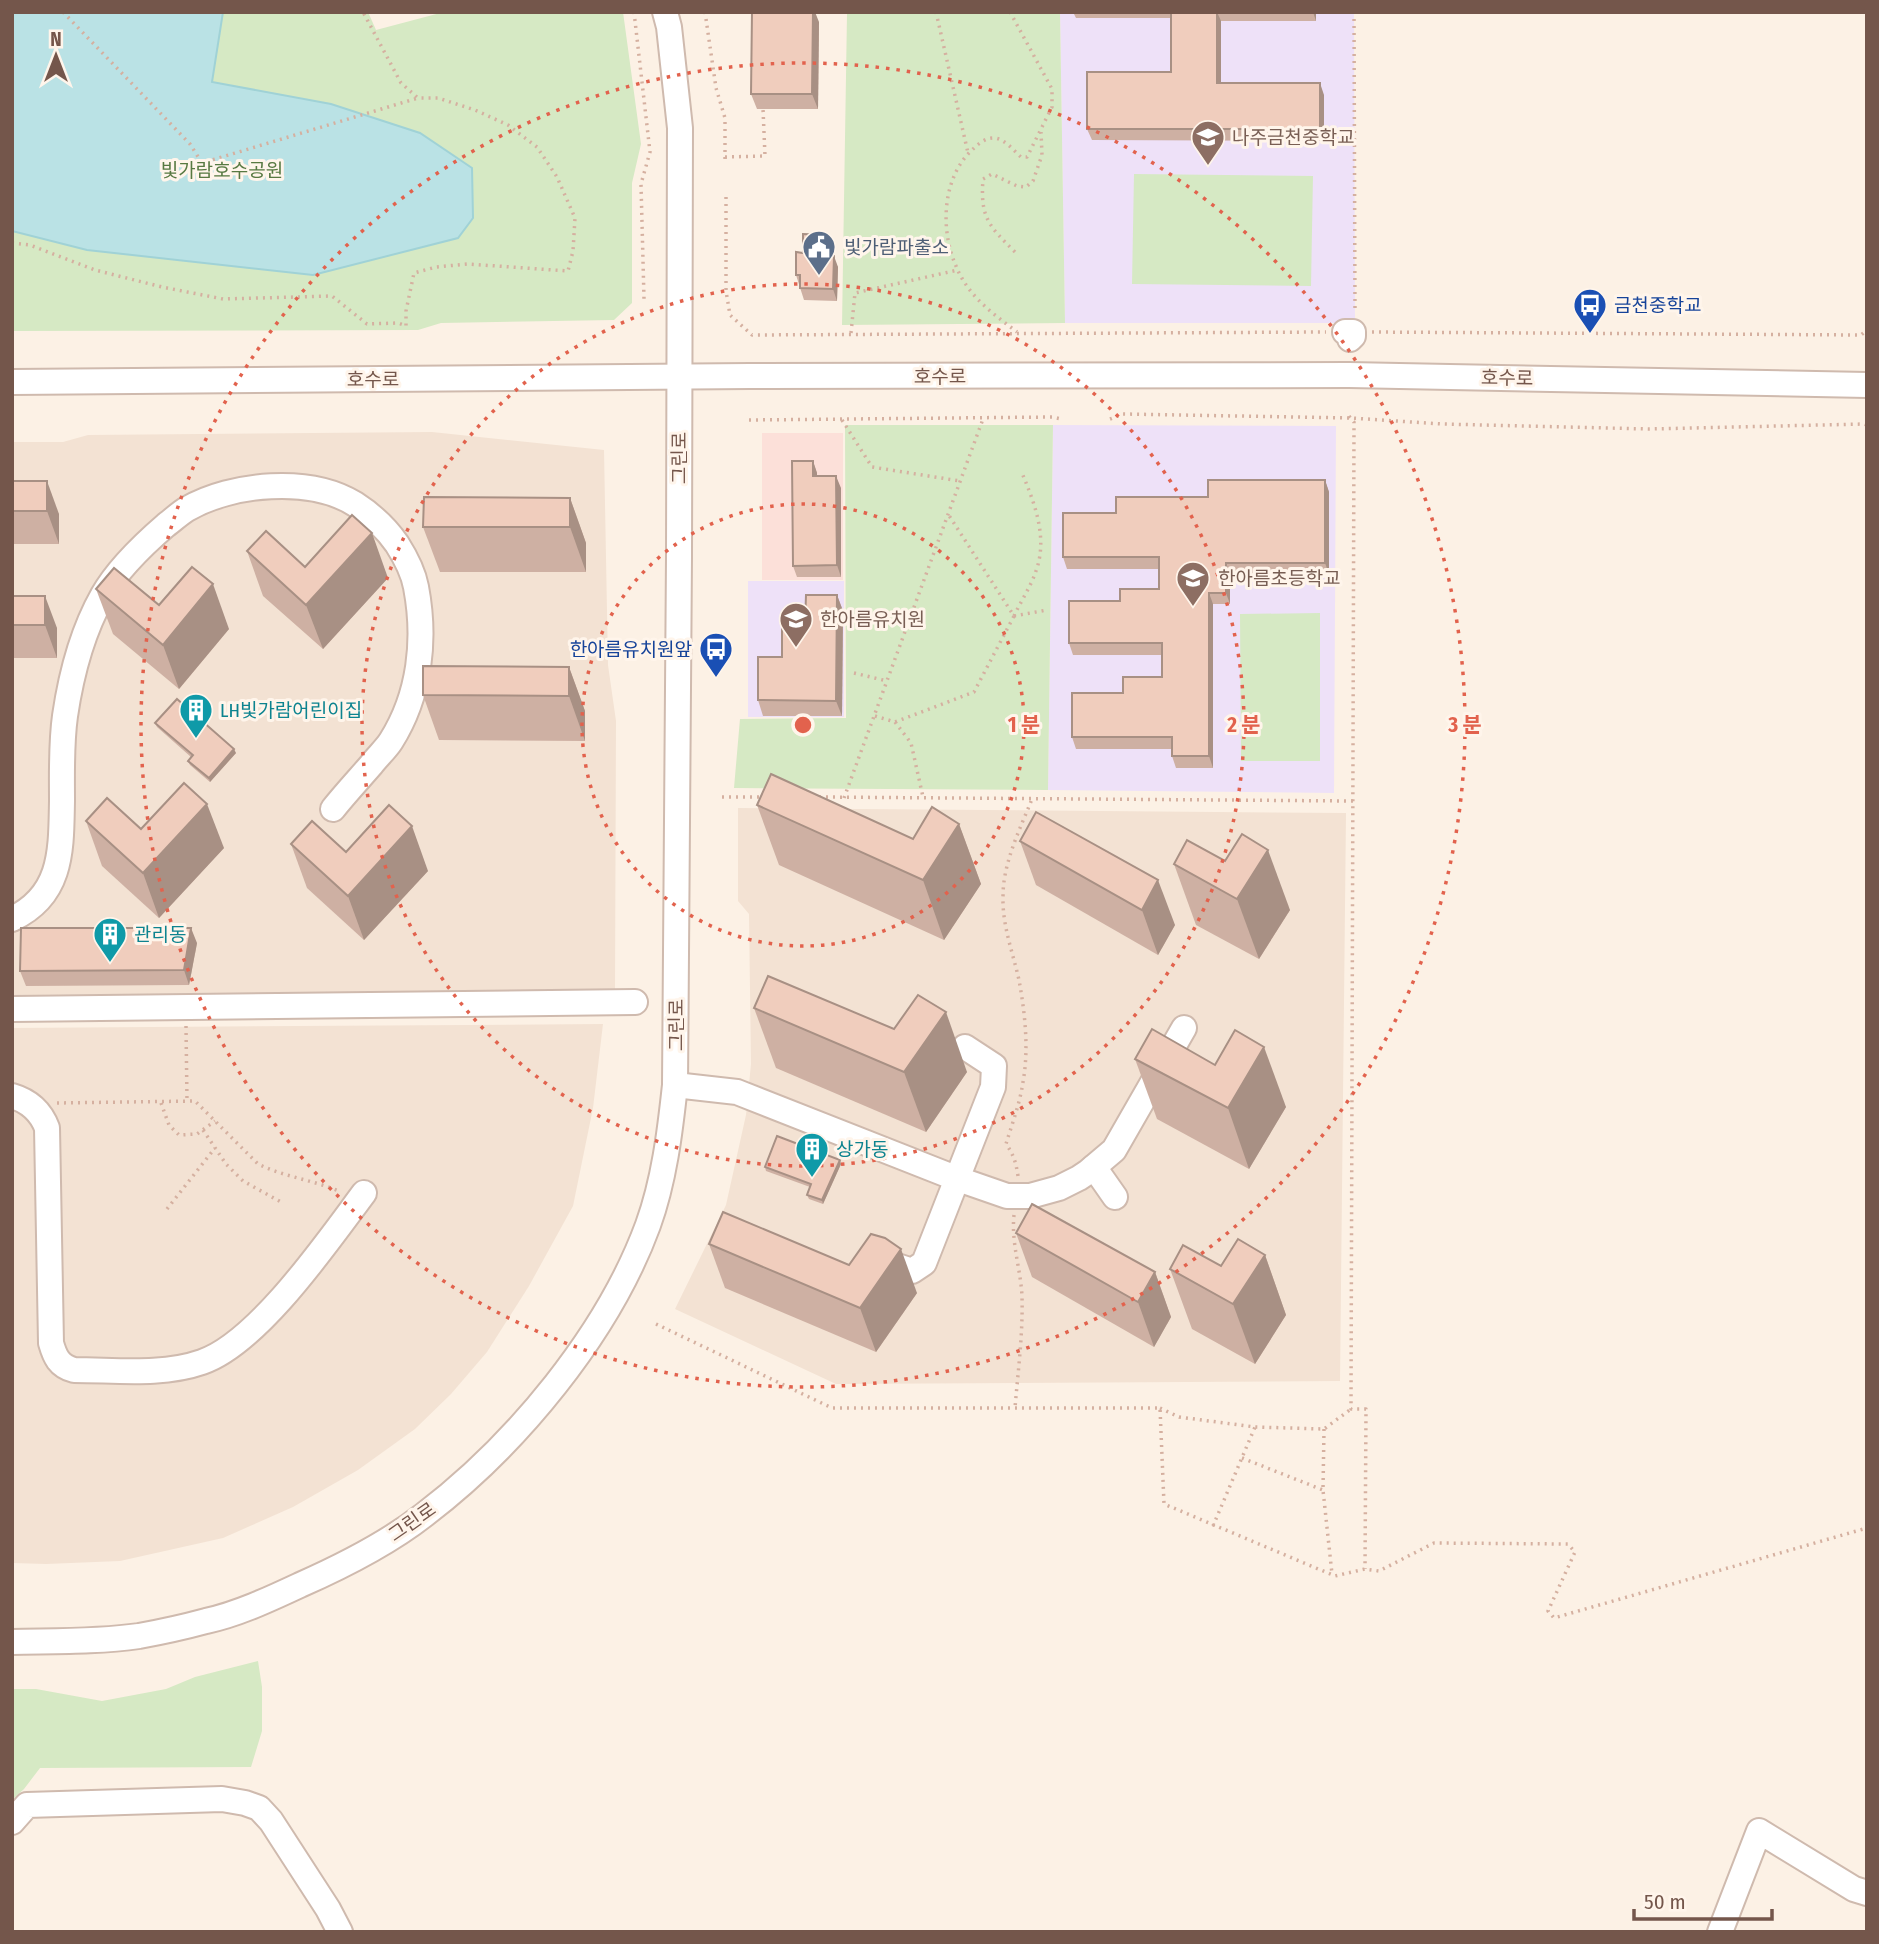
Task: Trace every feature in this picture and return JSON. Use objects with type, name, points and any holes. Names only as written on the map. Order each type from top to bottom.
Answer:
[{"type":"street","name":"그린로","points":[[12,1642],[78,1641],[138,1636],[209,1621],[276,1596],[354,1561],[424,1516],[496,1452],[546,1397],[611,1302],[633,1261],[648,1224],[667,1151],[675,1085],[680,128],[665,12]]},
{"type":"street","name":"호수로","points":[[12,382],[1349,375],[1867,385]]},
{"type":"street","points":[[12,919],[33,907],[55,875],[60,856],[65,715],[82,640],[103,594],[141,546],[186,509],[216,496],[249,488],[273,487],[336,495],[354,503],[373,517],[389,533],[410,566],[416,584],[421,626],[421,651],[413,690],[390,743],[333,809]]},
{"type":"street","points":[[12,1009],[635,1002]]},
{"type":"street","points":[[675,1085],[737,1092],[958,1179],[1007,1196],[1030,1196],[1059,1188],[1088,1172],[1114,1150],[1184,1028]]},
{"type":"street","points":[[891,1264],[912,1271],[924,1263],[993,1087],[994,1066],[965,1047]]},
{"type":"street","points":[[23,1101],[44,1119],[47,1128],[51,1343],[54,1354],[66,1368],[170,1370],[204,1362],[224,1352],[274,1306],[361,1196]]},
{"type":"street","points":[[1094,1167],[1115,1197]]},
{"type":"street","points":[[12,1822],[27,1805],[222,1799],[245,1803],[259,1808],[271,1821],[340,1932]]},
{"type":"street","points":[[1720,1932],[1759,1830],[1854,1889],[1867,1893]]},
{"type":"path","points":[[12,243],[30,245],[95,270],[223,299],[332,296],[367,324],[398,323],[406,326],[406,311],[414,273],[436,267],[468,264],[568,271],[573,251],[575,218],[557,177],[537,147],[508,125],[475,110],[438,98],[418,98],[202,163],[190,144],[63,12]]},
{"type":"path","points":[[363,12],[401,83],[418,98]]},
{"type":"path","points":[[634,12],[650,152],[641,184],[644,299]]},
{"type":"path","points":[[705,12],[716,88],[725,118],[725,159],[765,156],[763,109]]},
{"type":"path","points":[[936,12],[968,153]]},
{"type":"path","points":[[1010,12],[1052,89],[1052,107],[1027,157],[1021,157],[1009,145],[996,138],[986,139],[968,153],[954,178],[948,197],[946,221],[947,242],[971,293],[1018,333]]},
{"type":"path","points":[[1349,334],[1355,323],[1354,12]]},
{"type":"path","points":[[1015,252],[986,219],[983,179],[992,174],[1017,186],[1026,187],[1033,181],[1042,155],[1041,129]]},
{"type":"path","points":[[726,197],[726,291],[730,315],[752,335],[1861,335],[1867,330]]},
{"type":"path","points":[[851,334],[855,293],[958,270]]},
{"type":"path","points":[[1110,419],[1122,414],[1350,417],[1442,424],[1649,429],[1867,425]]},
{"type":"path","points":[[1350,417],[1354,422],[1351,1409]]},
{"type":"path","points":[[844,797],[982,419]]},
{"type":"path","points":[[749,421],[1061,419]]},
{"type":"path","points":[[842,420],[872,467],[960,481]]},
{"type":"path","points":[[895,722],[974,692],[1014,616],[1037,570],[1040,552],[1036,507],[1022,473]]},
{"type":"path","points":[[948,514],[1014,616]]},
{"type":"path","points":[[1014,616],[1047,610]]},
{"type":"path","points":[[854,673],[887,681]]},
{"type":"path","points":[[875,716],[895,722],[911,743],[923,798]]},
{"type":"path","points":[[722,797],[763,797]]},
{"type":"path","points":[[817,797],[1353,801]]},
{"type":"path","points":[[1015,1408],[1022,1312],[1021,1281],[1013,1226],[1018,1196],[1016,1161],[1006,1144],[1023,1082],[1025,1025],[1019,983],[1005,923],[1003,895],[1009,861],[1032,799]]},
{"type":"path","points":[[186,1007],[187,1101]]},
{"type":"path","points":[[23,1101],[195,1101],[258,1164],[270,1170],[361,1196]]},
{"type":"path","points":[[160,1102],[169,1125],[179,1135],[197,1134],[215,1121]]},
{"type":"path","points":[[203,1130],[232,1172],[281,1202]]},
{"type":"path","points":[[167,1209],[215,1148]]},
{"type":"path","points":[[656,1324],[832,1408],[1160,1408],[1179,1417],[1255,1427],[1324,1429],[1351,1409],[1366,1409],[1365,1569]]},
{"type":"path","points":[[1160,1408],[1164,1504],[1335,1576],[1365,1569],[1379,1571],[1434,1542],[1568,1544],[1575,1552],[1548,1611],[1554,1618],[1867,1528]]},
{"type":"path","points":[[1213,1526],[1255,1427]]},
{"type":"path","points":[[1324,1429],[1323,1490],[1332,1574]]},
{"type":"path","points":[[1242,1458],[1323,1490]]},
{"type":"shaded area","name":"나주금천중학교","points":[[1060,12],[1354,12],[1355,323],[1065,323]]},
{"type":"shaded area","name":"한아름초등학교","points":[[1053,425],[1336,426],[1334,793],[1048,790]]},
{"type":"shaded area","points":[[432,432],[604,450],[608,665],[616,721],[615,992],[12,995],[12,442],[63,442],[88,435]]},
{"type":"shaded area","points":[[762,433],[843,433],[843,580],[762,580]]},
{"type":"shaded area","name":"한아름유치원","points":[[748,581],[844,581],[844,717],[748,717]]},
{"type":"shaded area","points":[[738,808],[1346,813],[1340,1381],[836,1384],[675,1309],[726,1205],[746,1115],[751,1064],[749,914],[738,901]]},
{"type":"shaded area","points":[[603,1024],[593,1108],[573,1206],[529,1286],[487,1352],[451,1394],[415,1429],[358,1470],[293,1507],[223,1538],[120,1561],[12,1563],[12,1028]]},
{"type":"green space","name":"빛가람호수공원","points":[[12,12],[368,12],[376,30],[444,12],[623,12],[641,144],[632,183],[632,303],[614,320],[441,323],[418,330],[12,331]]},
{"type":"green space","points":[[792,12],[1060,12],[1065,323],[842,325],[847,14]]},
{"type":"green space","points":[[1134,174],[1313,176],[1311,286],[1132,284]]},
{"type":"green space","points":[[845,425],[1053,425],[1048,790],[734,788],[740,719],[846,718]]},
{"type":"green space","points":[[1320,613],[1320,761],[1241,761],[1240,614]]},
{"type":"green space","points":[[258,1661],[262,1687],[262,1731],[251,1767],[40,1768],[12,1800],[12,1689],[36,1689],[102,1701],[166,1689],[195,1677]]},
{"type":"water","points":[[12,12],[223,12],[212,82],[331,104],[420,133],[472,168],[473,218],[458,238],[313,275],[87,250],[12,231]]},
{"type":"building","points":[[752,12],[813,12],[812,94],[751,94]]},
{"type":"building","points":[[1171,12],[1217,12],[1217,83],[1320,83],[1320,129],[1087,129],[1087,72],[1171,72]]},
{"type":"building","name":"빛가람파출소","points":[[803,234],[827,235],[827,256],[834,256],[833,289],[800,288],[800,275],[796,275],[796,252],[803,253]]},
{"type":"building","points":[[792,461],[813,461],[813,476],[836,476],[837,565],[793,566]]},
{"type":"building","points":[[1208,480],[1325,480],[1325,563],[1226,563],[1226,593],[1209,593],[1209,756],[1172,756],[1172,737],[1072,737],[1072,693],[1123,693],[1123,677],[1162,677],[1162,643],[1069,643],[1069,601],[1120,601],[1120,589],[1159,589],[1159,557],[1063,557],[1063,513],[1116,513],[1116,497],[1208,497]]},
{"type":"building","points":[[12,481],[47,481],[47,511],[12,511]]},
{"type":"building","points":[[424,497],[570,498],[570,527],[423,527]]},
{"type":"building","points":[[352,515],[372,533],[306,605],[247,551],[266,531],[305,567]]},
{"type":"building","points":[[192,567],[213,584],[163,645],[96,589],[114,568],[159,605]]},
{"type":"building","points":[[806,595],[837,595],[836,701],[758,700],[758,657],[782,657],[782,624],[805,624]]},
{"type":"building","points":[[12,596],[45,596],[45,625],[12,625]]},
{"type":"building","points":[[423,666],[569,667],[569,696],[423,695]]},
{"type":"building","name":"LH빛가람어린이집","points":[[177,699],[234,749],[209,778],[188,761],[193,755],[155,723]]},
{"type":"building","points":[[771,774],[913,839],[932,807],[959,824],[923,880],[757,805]]},
{"type":"building","points":[[184,783],[207,804],[143,873],[86,821],[107,798],[141,829]]},
{"type":"building","points":[[389,805],[412,826],[348,896],[291,844],[312,821],[346,852]]},
{"type":"building","points":[[1036,812],[1158,880],[1142,910],[1020,841]]},
{"type":"building","points":[[1242,834],[1268,850],[1237,899],[1174,864],[1187,840],[1225,861]]},
{"type":"building","name":"관리동","points":[[21,928],[191,928],[184,970],[20,971]]},
{"type":"building","points":[[768,976],[894,1029],[918,995],[946,1012],[904,1072],[754,1008]]},
{"type":"building","points":[[1152,1029],[1215,1065],[1235,1030],[1264,1047],[1228,1108],[1135,1059]]},
{"type":"building","name":"상가동","points":[[777,1136],[840,1160],[822,1200],[807,1195],[811,1184],[765,1167]]},
{"type":"building","points":[[1032,1204],[1155,1272],[1138,1302],[1016,1233]]},
{"type":"building","points":[[723,1212],[849,1265],[871,1234],[885,1238],[901,1249],[860,1308],[709,1244]]},
{"type":"building","points":[[1238,1239],[1265,1255],[1233,1304],[1170,1269],[1183,1245],[1221,1266]]},
{"type":"place","name":"나주금천중학교","points":[[1208,167]]},
{"type":"place","name":"빛가람파출소","points":[[819,277]]},
{"type":"place","name":"금천중학교","points":[[1590,335]]},
{"type":"place","name":"한아름초등학교","points":[[1193,608]]},
{"type":"place","name":"한아름유치원","points":[[796,649]]},
{"type":"place","name":"한아름유치원앞","points":[[716,679]]},
{"type":"place","name":"LH빛가람어린이집","points":[[196,740]]},
{"type":"place","name":"관리동","points":[[110,964]]},
{"type":"place","name":"상가동","points":[[812,1179]]}]
